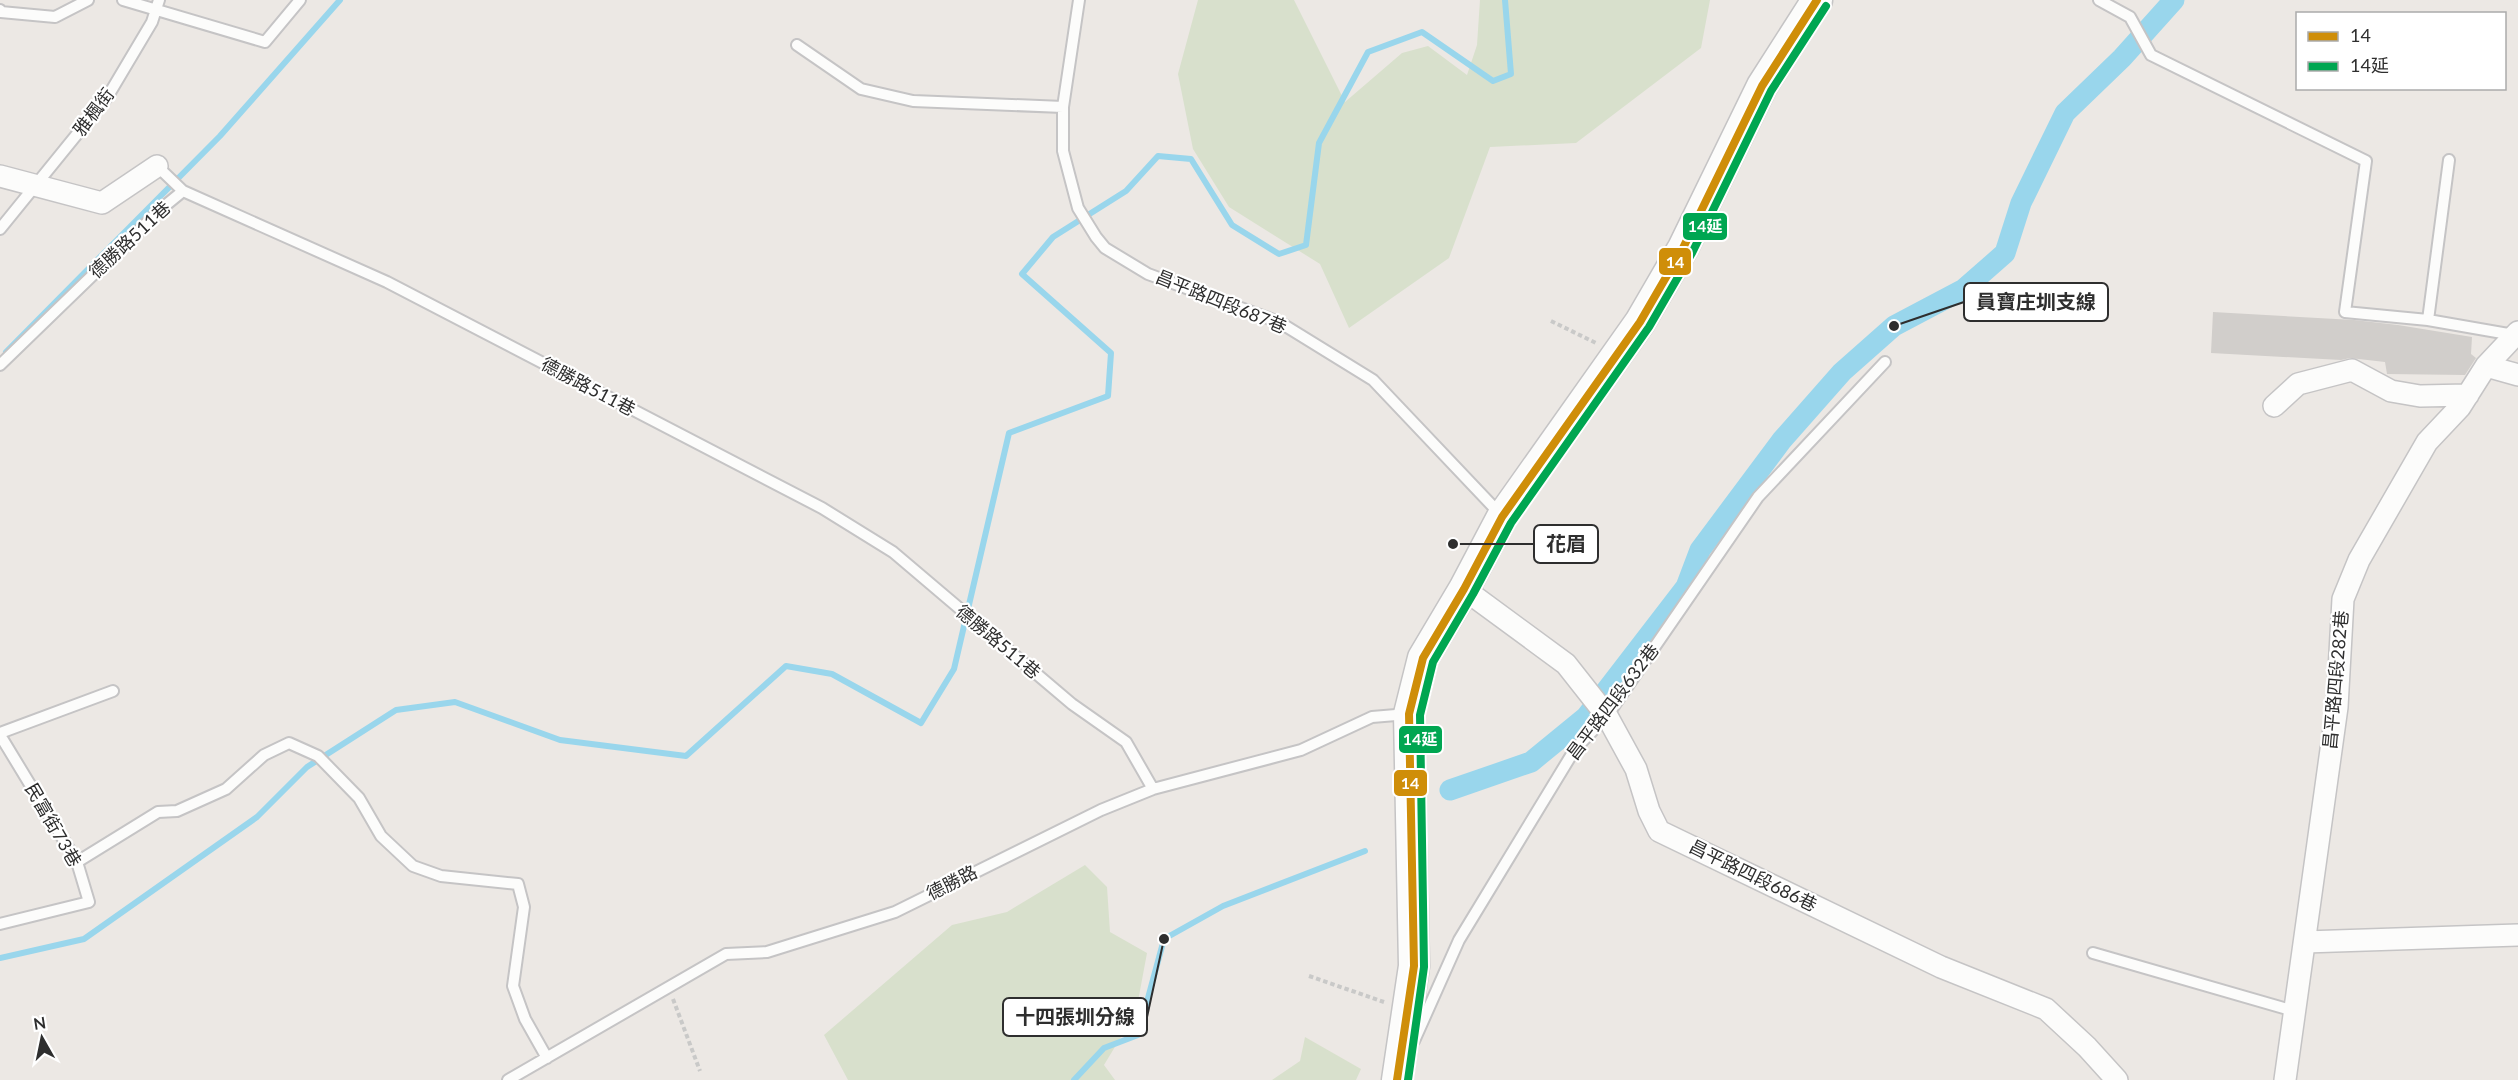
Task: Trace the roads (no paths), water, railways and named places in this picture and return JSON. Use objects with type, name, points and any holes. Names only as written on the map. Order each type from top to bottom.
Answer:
[{"type":"street","points":[[1397,1080],[1414,966],[1408,714],[1423,658],[1464,589],[1502,517],[1640,322],[1683,248],[1756,96],[1817,0]]},
{"type":"street","points":[[0,176],[102,202],[157,166]]},
{"type":"street","name":"昌平路四段282巷","points":[[2285,1080],[2337,707],[2343,600],[2359,560],[2427,442],[2460,407],[2486,366],[2516,333]]},
{"type":"street","points":[[2486,366],[2518,375]]},
{"type":"street","points":[[2274,406],[2298,384],[2352,370],[2391,391],[2420,396],[2468,395]]},
{"type":"street","name":"昌平路四段686巷","points":[[1464,589],[1566,664],[1607,716],[1636,770],[1649,811],[1659,831],[1941,967],[2046,1009],[2087,1047],[2117,1080]]},
{"type":"street","points":[[2305,942],[2518,935]]},
{"type":"lane","points":[[0,12],[55,17],[88,0]]},
{"type":"lane","points":[[123,0],[157,5],[265,42],[300,0]]},
{"type":"lane","points":[[797,45],[861,89],[913,102],[1063,107],[1079,0]]},
{"type":"lane","points":[[2102,2],[2130,17],[2151,55],[2366,161],[2345,312],[2428,320],[2516,333]]},
{"type":"lane","name":"雅楓街","points":[[0,229],[108,96],[152,22],[157,5]]},
{"type":"lane","name":"昌平路四段687巷","points":[[1063,107],[1063,151],[1078,208],[1095,237],[1105,248],[1148,274],[1279,322],[1373,380],[1502,517]]},
{"type":"lane","points":[[2428,320],[2449,160]]},
{"type":"lane","points":[[157,166],[183,191]]},
{"type":"lane","name":"德勝路511巷","points":[[0,364],[160,209],[183,191],[387,282],[832,515],[893,552],[1072,704],[1126,742],[1154,789]]},
{"type":"lane","name":"昌平路四段632巷","points":[[1397,1080],[1459,940],[1575,749],[1607,716],[1758,497],[1885,362]]},
{"type":"lane","points":[[0,734],[113,691]]},
{"type":"lane","name":"德勝路","points":[[508,1080],[726,954],[767,952],[895,912],[1101,810],[1154,789],[1301,750],[1372,717],[1408,714]]},
{"type":"lane","name":"民富街73巷","points":[[0,734],[77,862],[89,902],[0,924]]},
{"type":"lane","points":[[77,862],[158,812],[177,811],[226,789],[264,755],[289,743],[318,756],[359,798],[381,836],[413,866],[441,876],[518,884],[524,907],[513,986],[525,1019],[547,1058]]},
{"type":"lane","points":[[2093,953],[2294,1011]]},
{"type":"waterway","points":[[6,352],[220,136],[340,0]]},
{"type":"waterway","points":[[0,958],[84,939],[257,817],[307,767],[396,710],[455,702],[560,740],[686,756],[786,666],[832,674],[921,723],[954,669],[1009,433],[1108,396],[1111,353],[1022,274],[1053,237],[1126,191],[1158,156],[1191,159],[1232,225],[1279,254],[1306,245],[1319,143],[1368,52],[1422,32],[1493,81],[1511,74],[1505,0]]},
{"type":"waterway","points":[[1450,790],[1531,762],[1586,717],[1686,587],[1700,550],[1782,440],[1842,372],[1894,326],[1964,289],[2005,253],[2021,203],[2065,113],[2122,58],[2174,0]]},
{"type":"waterway","points":[[1074,1080],[1104,1048],[1138,1035],[1164,939],[1223,906],[1365,851]]},
{"type":"place","name":"員寶庄圳支線","points":[[1894,326]]},
{"type":"place","name":"花眉","points":[[1453,544]]},
{"type":"place","name":"十四張圳分線","points":[[1164,939]]}]
